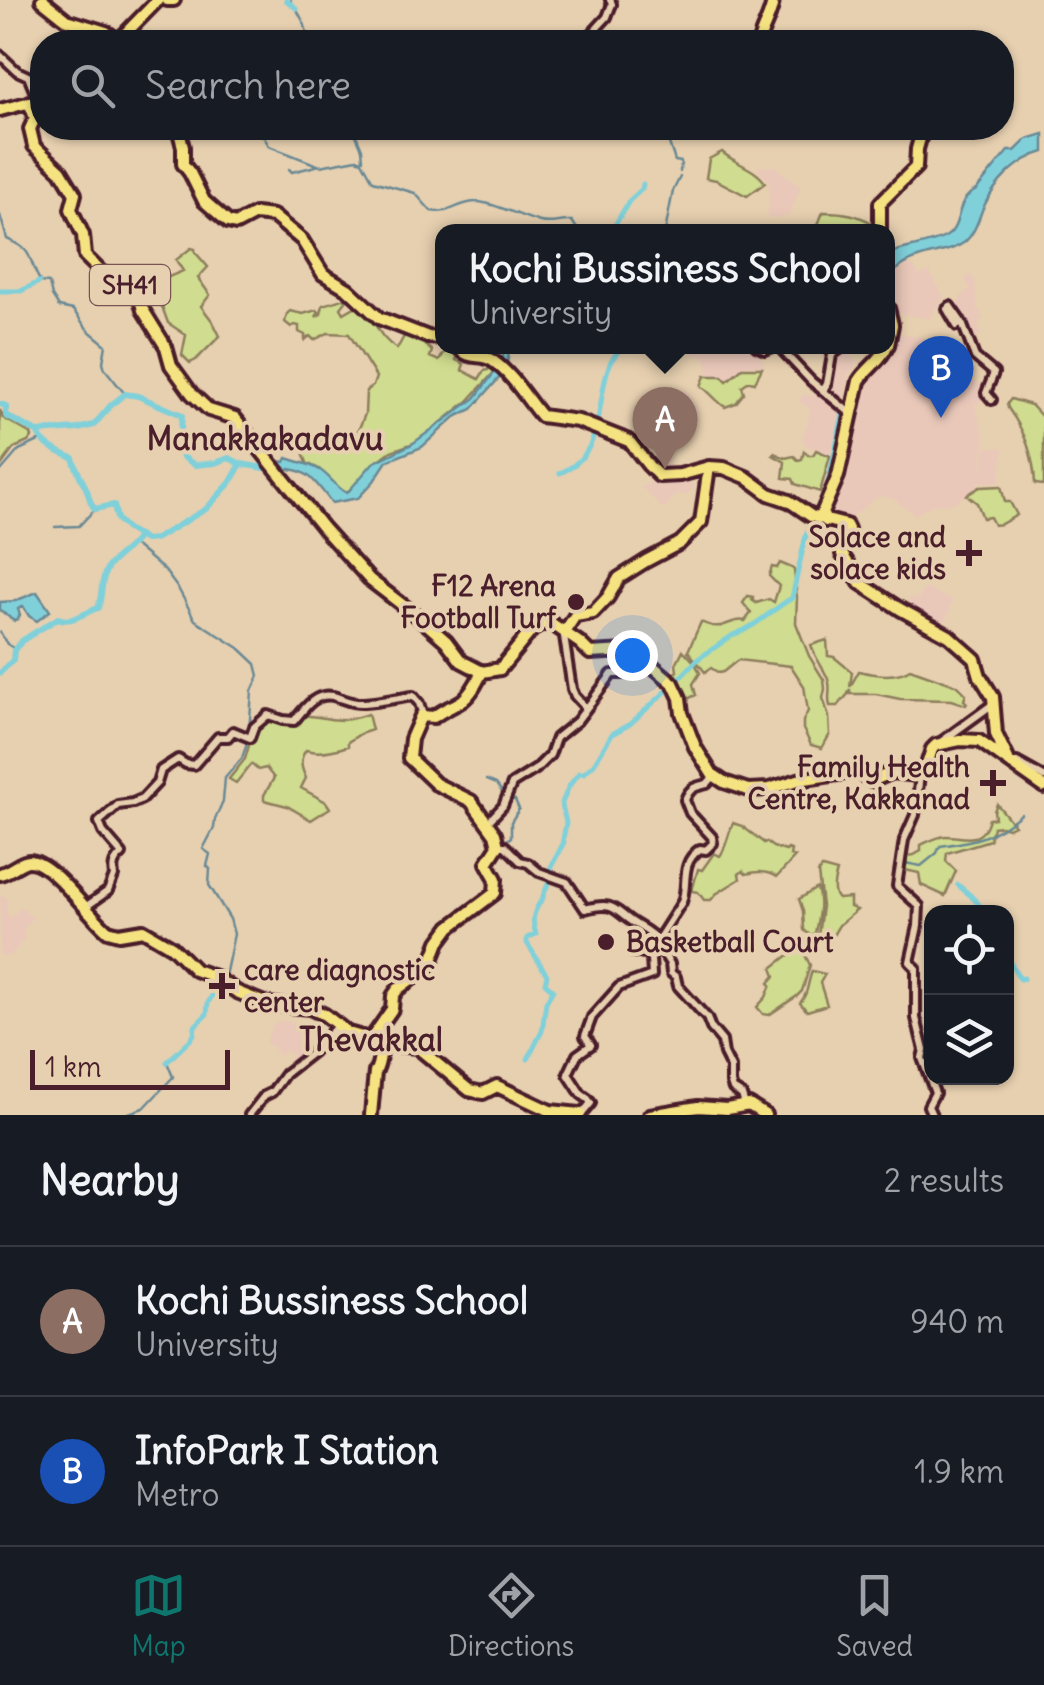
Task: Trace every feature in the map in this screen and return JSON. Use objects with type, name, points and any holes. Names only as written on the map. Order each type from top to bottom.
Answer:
[{"type":"main road","points":[[42,0],[67,20],[95,30]]},
{"type":"main road","points":[[129,30],[158,0]]},
{"type":"main road","points":[[167,0],[174,0]]},
{"type":"main road","points":[[763,30],[773,0]]},
{"type":"main road","points":[[0,110],[30,102]]},
{"type":"main road","name":"SH41","points":[[33,140],[76,194],[71,209],[83,235],[88,260],[110,281],[137,289],[142,310],[185,386],[205,407],[235,418],[370,580],[422,620],[462,661],[482,672]]},
{"type":"main road","points":[[182,140],[182,164],[204,201],[232,224],[255,214],[273,216],[302,240],[321,271],[383,320],[435,338]]},
{"type":"main road","points":[[880,224],[880,203],[916,167],[920,140]]},
{"type":"main road","points":[[467,354],[472,358],[487,357],[506,372],[541,416],[570,419],[629,441],[659,475],[680,475],[710,467],[730,470],[818,518],[848,526],[842,554],[859,582],[938,628],[977,663],[994,704],[996,734],[1014,768]]},
{"type":"main road","points":[[818,518],[836,476],[858,378],[882,354]]},
{"type":"main road","points":[[830,490],[838,476],[859,383],[883,354]]},
{"type":"main road","points":[[564,631],[575,616],[597,610],[619,578],[676,546],[702,522],[710,467]]},
{"type":"main road","points":[[370,1115],[379,1066],[377,1040],[392,1009],[393,996],[430,964],[450,927],[495,893],[496,879],[487,863],[499,842],[470,802],[440,787],[409,760],[411,739],[423,715],[434,717],[464,700],[482,672],[500,669],[542,623],[549,621],[590,653],[626,651],[638,653],[651,662],[677,689],[695,747],[714,776],[743,788],[773,789],[798,780],[857,771],[872,781],[894,772],[912,776],[926,768],[932,749],[938,744],[960,740],[979,741],[1044,788]]},
{"type":"main road","points":[[0,874],[32,861],[52,872],[108,930],[119,934],[149,932],[195,970],[215,977],[237,992],[267,1004],[310,1008],[348,1033],[417,1047],[469,1090],[483,1094],[500,1086],[548,1110],[566,1109],[582,1114]]},
{"type":"main road","points":[[650,1115],[698,1106],[751,1106],[765,1115]]},
{"type":"street","points":[[595,30],[611,12],[610,0]]},
{"type":"street","points":[[0,55],[30,81]]},
{"type":"street","points":[[948,307],[975,357],[994,373],[986,393],[992,400]]},
{"type":"street","points":[[784,354],[835,399]]},
{"type":"street","points":[[785,354],[848,410]]},
{"type":"street","points":[[824,389],[831,354]]},
{"type":"street","points":[[564,631],[572,689],[586,708]]},
{"type":"street","points":[[487,823],[503,806],[512,784],[536,770],[550,755],[556,738],[573,726],[612,674],[628,671],[638,653]]},
{"type":"street","points":[[84,908],[108,890],[114,879],[115,860],[122,854],[99,822],[118,805],[142,798],[158,782],[161,770],[174,760],[196,764],[218,737],[228,737],[233,730],[249,738],[267,715],[294,721],[321,696],[366,704],[413,696],[423,715]]},
{"type":"street","points":[[938,744],[994,704]]},
{"type":"street","points":[[994,750],[1044,777]]},
{"type":"street","points":[[920,774],[915,815],[904,840],[897,886],[919,906],[910,962],[916,968],[915,1009],[924,1050],[922,1058],[935,1093],[928,1106],[932,1115]]},
{"type":"street","points":[[632,952],[646,953],[655,943],[682,902],[685,872],[692,855],[713,843],[684,800],[690,789],[707,784],[714,776]]},
{"type":"street","points":[[499,842],[520,861],[567,882],[585,908],[611,906],[646,929],[670,964],[678,986],[722,1041],[733,1089],[742,1095],[746,1106]]},
{"type":"street","points":[[582,1114],[591,1103],[568,1074],[577,1055],[590,1045],[585,1036],[589,1022],[619,987],[652,974],[650,959]]},
{"type":"street","points":[[249,1115],[284,1074],[338,1026]]},
{"type":"shaded area","points":[[775,166],[801,187],[791,211],[780,218],[767,217],[768,180],[758,171],[759,167]]},
{"type":"shaded area","points":[[901,265],[913,266],[919,275],[929,271],[945,298],[929,319],[895,312],[895,273]]},
{"type":"shaded area","points":[[970,275],[975,280],[982,320],[980,336],[969,338],[954,308],[971,288],[964,280]]},
{"type":"shaded area","points":[[898,333],[924,338],[927,364],[984,385],[985,399],[975,405],[985,439],[980,475],[986,447],[1004,448],[999,482],[979,482],[977,489],[954,503],[932,505],[915,515],[893,499],[879,496],[844,523],[823,514],[860,387],[886,354],[895,354]]},
{"type":"shaded area","points":[[693,354],[760,354],[759,358],[764,360],[762,368],[742,368],[727,382],[722,376],[705,376],[708,368],[700,355]]},
{"type":"shaded area","points":[[850,354],[857,363],[848,376],[843,402],[828,387],[833,356]]},
{"type":"shaded area","points":[[672,385],[689,394],[698,412],[697,418],[677,429],[663,409],[673,398]]},
{"type":"shaded area","points":[[819,388],[843,409],[830,456],[802,441],[811,409],[798,401],[803,394],[813,396]]},
{"type":"shaded area","points":[[666,462],[695,487],[685,496],[678,493],[663,509],[642,488],[659,476],[657,466]]},
{"type":"shaded area","points":[[925,588],[952,600],[947,618],[937,627],[905,611],[909,598],[918,598]]},
{"type":"shaded area","points":[[0,896],[7,897],[7,914],[11,917],[21,908],[33,917],[11,956],[0,956]]},
{"type":"shaded area","points":[[290,1021],[304,1029],[314,1047],[290,1068],[287,1064],[293,1055],[283,1050],[282,1056],[273,1051],[275,1048],[266,1040],[275,1022]]},
{"type":"green space","points":[[722,152],[765,183],[747,196],[706,178],[709,159]]},
{"type":"green space","points":[[823,212],[857,216],[873,224],[818,224]]},
{"type":"green space","points":[[191,248],[208,267],[198,278],[210,295],[201,306],[220,336],[190,363],[182,355],[186,335],[168,323],[161,304],[166,278],[183,271],[176,260]]},
{"type":"green space","points":[[346,298],[341,308],[344,313],[358,305],[397,349],[407,331],[423,337],[423,343],[432,351],[430,357],[439,361],[443,354],[458,354],[456,360],[464,364],[462,370],[479,379],[490,363],[497,369],[468,401],[417,442],[391,451],[344,494],[319,469],[307,463],[302,449],[326,436],[338,439],[358,431],[365,414],[366,391],[376,377],[349,334],[328,333],[305,340],[299,326],[291,327],[285,322],[290,311],[303,314],[317,310],[316,317],[321,314],[323,305]]},
{"type":"green space","points":[[742,368],[762,368],[755,382],[742,386],[744,393],[736,403],[725,407],[701,386],[705,376],[722,376],[727,381]]},
{"type":"green space","points":[[1011,399],[1031,405],[1044,419],[1044,485],[1035,484],[1027,444],[1008,408]]},
{"type":"green space","points":[[0,410],[3,418],[32,437],[14,448],[0,467]]},
{"type":"green space","points":[[816,450],[830,456],[820,492],[783,478],[785,462],[773,455],[794,456],[798,460],[804,451],[813,455]]},
{"type":"green space","points":[[1001,486],[1005,502],[1010,502],[1017,515],[994,525],[990,517],[983,518],[977,503],[967,495],[980,487]]},
{"type":"green space","points":[[780,563],[794,570],[796,623],[824,680],[830,734],[822,748],[811,745],[803,729],[808,711],[804,686],[791,666],[738,660],[723,672],[711,668],[705,672],[688,651],[701,622],[721,626],[745,621],[751,613],[743,603],[748,596],[756,603],[769,599],[774,602],[779,586],[769,576],[772,567],[777,568]]},
{"type":"green space","points":[[827,640],[828,656],[852,672],[850,687],[859,671],[892,675],[910,669],[958,686],[966,694],[967,703],[850,694],[850,689],[838,706],[830,706],[829,682],[811,645]]},
{"type":"green space","points":[[683,650],[700,673],[693,684],[696,695],[681,702],[661,668],[674,674]]},
{"type":"green space","points":[[368,714],[372,730],[348,742],[348,746],[304,753],[306,778],[301,788],[330,808],[311,820],[287,806],[264,800],[274,778],[266,768],[258,770],[251,764],[236,783],[229,779],[245,759],[254,729],[269,716],[344,720]]},
{"type":"green space","points":[[997,804],[1014,825],[993,827],[990,840],[947,853],[946,861],[956,871],[945,896],[921,885],[919,873],[905,870],[905,856],[921,851],[921,845],[943,836],[972,838],[982,833],[989,819],[995,818]]},
{"type":"green space","points":[[733,823],[764,843],[791,850],[790,856],[795,857],[777,877],[743,871],[740,879],[711,900],[704,900],[692,891],[698,869],[702,870],[714,853],[720,856]]},
{"type":"green space","points":[[822,868],[837,872],[836,896],[850,898],[850,907],[857,910],[839,925],[829,942],[818,936],[822,906],[818,873]]},
{"type":"green space","points":[[817,888],[819,911],[811,936],[804,930],[799,899]]},
{"type":"green space","points":[[812,942],[805,955],[810,965],[802,991],[769,1015],[763,1014],[757,1007],[775,976],[772,968],[792,950]]},
{"type":"green space","points":[[812,971],[825,974],[820,983],[827,1005],[807,1011],[800,1003]]},
{"type":"water","points":[[1044,134],[1044,152],[1025,160],[1000,181],[965,242],[914,259],[895,271],[895,252],[951,233],[964,200],[1008,151],[1015,151],[1027,139]]},
{"type":"water","points":[[503,354],[509,354],[500,377],[472,409],[455,417],[422,447],[387,461],[358,498],[332,503],[311,478],[279,468],[272,460],[285,462],[287,458],[312,466],[347,493],[373,463],[412,444],[475,398],[503,361]]},
{"type":"water","points":[[37,592],[50,611],[37,621],[23,606],[14,621],[0,610],[0,602]]},
{"type":"waterway","points":[[286,0],[296,8]]},
{"type":"waterway","points":[[296,8],[306,30]]},
{"type":"waterway","points":[[266,140],[269,146],[320,166],[362,161],[373,181],[415,193],[431,211],[471,202],[485,203],[540,222],[574,224]]},
{"type":"waterway","points":[[358,140],[363,159]]},
{"type":"waterway","points":[[668,140],[675,161],[681,162],[680,172]]},
{"type":"waterway","points":[[289,169],[292,172],[316,166]]},
{"type":"waterway","points":[[667,224],[680,177]]},
{"type":"waterway","points":[[616,224],[643,184]]},
{"type":"waterway","points":[[0,215],[7,239],[26,251],[40,281]]},
{"type":"waterway","points":[[39,282],[49,283],[59,307],[73,310],[106,345],[105,369],[125,394]]},
{"type":"waterway","points":[[0,291],[21,291],[39,282]]},
{"type":"waterway","points":[[560,473],[574,465],[591,443],[607,372],[616,354]]},
{"type":"waterway","points":[[0,404],[6,406],[6,416],[37,432],[94,425],[125,394],[138,396],[182,415],[183,457],[195,465],[229,458],[241,464]]},
{"type":"waterway","points":[[733,635],[792,598],[806,535],[828,483],[844,410]]},
{"type":"waterway","points":[[37,432],[48,445],[73,458],[95,509],[114,505],[117,519],[145,540],[155,539],[206,509],[241,464],[264,468],[275,465]]},
{"type":"waterway","points":[[0,472],[19,450],[41,440]]},
{"type":"waterway","points":[[55,527],[79,526],[95,509]]},
{"type":"waterway","points":[[0,673],[13,660],[14,650],[23,640],[58,618],[73,619],[98,608],[108,567],[138,536]]},
{"type":"waterway","points":[[133,544],[165,571],[195,620],[239,648],[256,664],[259,676],[252,691],[249,733]]},
{"type":"waterway","points":[[0,632],[15,649]]},
{"type":"waterway","points":[[677,681],[698,659],[733,635]]},
{"type":"waterway","points":[[562,803],[569,786],[579,773],[594,764],[612,734],[630,724],[672,686]]},
{"type":"waterway","points":[[224,981],[234,934],[230,919],[209,885],[210,854],[203,849],[223,801],[225,778],[242,758],[248,741]]},
{"type":"waterway","points":[[486,780],[496,784],[506,797]]},
{"type":"waterway","points":[[503,843],[511,837],[511,822],[519,809],[515,800],[508,798]]},
{"type":"waterway","points":[[552,874],[551,867],[564,842],[566,823],[562,805]]},
{"type":"waterway","points":[[905,863],[921,866],[940,846],[984,837],[1021,814]]},
{"type":"waterway","points":[[543,896],[551,877]]},
{"type":"waterway","points":[[958,885],[970,895]]},
{"type":"waterway","points":[[971,896],[979,905]]},
{"type":"waterway","points":[[528,1059],[542,1031],[546,1002],[553,990],[545,983],[547,975],[527,943],[527,938],[536,934],[534,914],[543,898]]},
{"type":"waterway","points":[[1014,969],[1020,979],[1024,978]]},
{"type":"waterway","points":[[167,1062],[190,1040],[195,1026],[207,1014],[215,990],[222,984]]},
{"type":"waterway","points":[[145,1107],[173,1077],[167,1062]]},
{"type":"waterway","points":[[123,1115],[143,1108]]},
{"type":"place","name":"InfoPark I Station","points":[[941,418]]},
{"type":"place","name":"Kochi Bussiness School","points":[[665,469]]},
{"type":"place","name":"Solace and solace kids","points":[[969,553]]},
{"type":"place","name":"F12 Arena Football Turf","points":[[576,602]]},
{"type":"place","name":"Family Health Centre, Kakkanad","points":[[993,783]]},
{"type":"place","name":"Basketball Court","points":[[606,942]]},
{"type":"place","name":"care diagnostic center","points":[[222,986]]},
{"type":"district","name":"Manakkakadavu","points":[[265,439]]},
{"type":"district","name":"Thevakkal","points":[[371,1040]]}]
